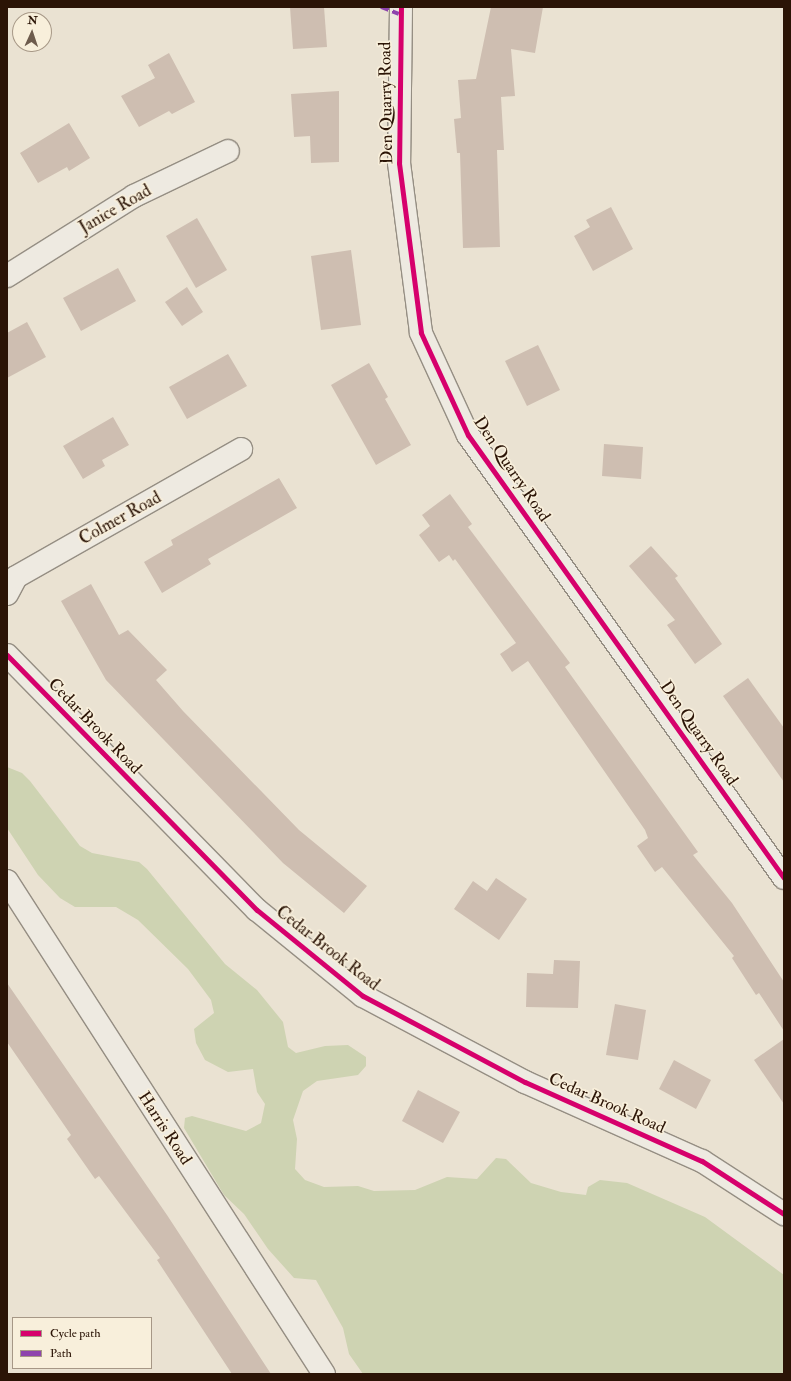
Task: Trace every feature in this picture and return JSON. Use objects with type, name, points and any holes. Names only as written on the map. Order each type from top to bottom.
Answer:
[{"type":"street","name":"Den Quarry Road","points":[[401,7],[399,163],[421,333],[468,435],[784,878]]},
{"type":"street","name":"Janice Road","points":[[7,276],[134,196],[228,151]]},
{"type":"street","name":"Colmer Road","points":[[7,594],[16,577],[242,449]]},
{"type":"street","name":"Cedar Brook Road","points":[[7,655],[256,910],[363,996],[525,1082],[702,1161],[784,1214]]},
{"type":"street","name":"Harris Road","points":[[7,881],[324,1374]]},
{"type":"green space","points":[[7,767],[22,773],[30,781],[80,846],[92,853],[139,862],[147,869],[225,964],[257,990],[283,1022],[288,1047],[296,1053],[325,1046],[348,1045],[366,1057],[366,1066],[358,1075],[317,1081],[303,1091],[293,1120],[297,1139],[295,1169],[305,1180],[324,1187],[358,1186],[374,1191],[415,1190],[447,1177],[477,1179],[496,1158],[506,1159],[531,1183],[561,1192],[586,1195],[588,1187],[600,1180],[627,1183],[705,1217],[784,1275],[784,1374],[363,1374],[349,1354],[343,1328],[316,1280],[294,1278],[268,1249],[244,1214],[224,1195],[184,1128],[185,1118],[192,1116],[246,1131],[261,1123],[265,1104],[257,1092],[253,1069],[228,1072],[205,1060],[196,1043],[194,1029],[214,1013],[211,1000],[188,969],[138,920],[116,907],[75,907],[60,898],[38,875],[7,828]]},
{"type":"building","points":[[290,7],[324,7],[327,47],[293,49]]},
{"type":"building","points":[[491,7],[543,7],[535,53],[511,49],[515,96],[501,97],[504,150],[497,150],[500,247],[463,248],[460,153],[457,153],[454,119],[461,118],[458,80],[476,79]]},
{"type":"building","points":[[169,53],[195,102],[172,114],[169,111],[139,127],[121,96],[155,78],[148,65]]},
{"type":"building","points":[[339,91],[339,162],[311,163],[310,136],[294,137],[291,94]]},
{"type":"building","points":[[69,123],[90,158],[69,171],[67,167],[38,183],[20,153]]},
{"type":"building","points":[[611,207],[633,249],[593,271],[574,236],[590,227],[586,220]]},
{"type":"building","points":[[197,218],[227,270],[196,288],[166,236]]},
{"type":"building","points":[[351,250],[361,325],[321,330],[311,256]]},
{"type":"building","points":[[118,268],[136,301],[81,331],[63,298]]},
{"type":"building","points":[[187,287],[203,312],[182,326],[165,302]]},
{"type":"building","points":[[27,322],[46,357],[7,378],[7,333]]},
{"type":"building","points":[[538,345],[560,390],[527,406],[505,361]]},
{"type":"building","points":[[228,354],[247,386],[187,419],[169,387]]},
{"type":"building","points":[[369,363],[388,397],[385,399],[411,445],[376,465],[331,385]]},
{"type":"building","points":[[113,417],[129,445],[102,460],[105,466],[83,479],[63,446]]},
{"type":"building","points":[[604,444],[643,447],[641,479],[602,476]]},
{"type":"building","points":[[279,478],[297,508],[208,559],[211,564],[162,593],[144,562],[173,545],[171,540]]},
{"type":"building","points":[[450,494],[472,524],[468,527],[570,663],[565,667],[698,852],[693,855],[732,903],[784,982],[784,1031],[759,993],[756,995],[732,958],[734,956],[662,867],[655,872],[637,846],[648,838],[645,830],[528,661],[512,672],[500,654],[516,643],[455,559],[453,561],[449,555],[439,562],[419,535],[430,526],[422,515]]},
{"type":"building","points":[[651,546],[678,576],[675,578],[722,644],[695,664],[667,625],[675,620],[629,566]]},
{"type":"building","points":[[91,584],[119,635],[128,630],[167,670],[156,680],[183,711],[299,830],[367,886],[344,913],[283,863],[106,680],[61,601]]},
{"type":"building","points":[[748,678],[784,728],[784,782],[723,696]]},
{"type":"building","points":[[496,878],[527,899],[499,940],[454,909],[473,881],[487,891]]},
{"type":"building","points":[[554,960],[580,961],[578,1008],[526,1007],[527,973],[553,974]]},
{"type":"building","points":[[7,983],[167,1215],[271,1374],[232,1374],[157,1260],[160,1258],[99,1176],[95,1179],[67,1139],[71,1135],[7,1042]]},
{"type":"building","points":[[615,1004],[646,1010],[638,1060],[606,1055]]},
{"type":"building","points":[[784,1039],[784,1104],[754,1060]]},
{"type":"building","points":[[674,1060],[711,1080],[696,1109],[659,1089]]},
{"type":"building","points":[[418,1090],[460,1112],[443,1143],[402,1121]]},
{"type":"marked path","points":[[381,7],[399,14]]},
{"type":"cycle path","points":[[401,7],[399,163],[421,333],[468,435],[784,878]]},
{"type":"cycle path","points":[[7,655],[257,910],[363,996],[525,1082],[702,1161],[784,1214]]}]
